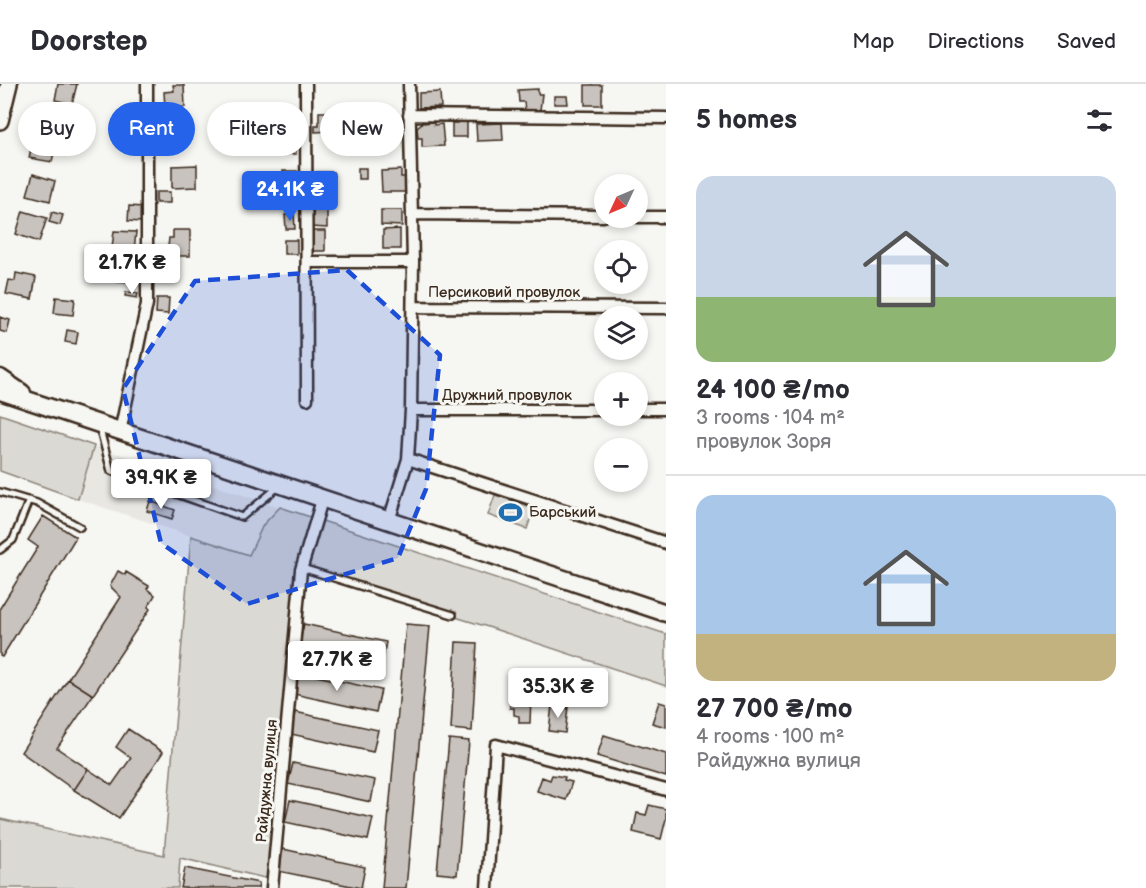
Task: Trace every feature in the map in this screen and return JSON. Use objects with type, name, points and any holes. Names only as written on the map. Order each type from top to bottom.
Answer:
[{"type":"highway","points":[[0,378],[43,406]]},
{"type":"highway","points":[[0,392],[666,613]]},
{"type":"main road","points":[[0,118],[9,84]]},
{"type":"street","points":[[120,432],[147,304],[147,84]]},
{"type":"street","points":[[306,84],[307,399]]},
{"type":"street","points":[[389,521],[408,459],[411,410],[413,262],[409,84]]},
{"type":"street","points":[[409,116],[666,118]]},
{"type":"street","points":[[412,214],[594,216]]},
{"type":"street","points":[[648,217],[666,217]]},
{"type":"street","points":[[307,262],[413,262]]},
{"type":"street","name":"Персиковий провулок","points":[[413,307],[666,308]]},
{"type":"street","points":[[648,410],[666,409]]},
{"type":"street","name":"Дружний провулок","points":[[411,410],[594,410]]},
{"type":"street","points":[[408,459],[666,543]]},
{"type":"street","name":"Райдужна вулиця","points":[[272,888],[302,568],[322,500]]},
{"type":"street","points":[[487,888],[496,745],[666,790]]},
{"type":"lane","points":[[98,425],[111,471],[242,517],[279,485]]},
{"type":"lane","points":[[0,492],[37,503],[80,527]]},
{"type":"lane","points":[[0,549],[13,540],[28,500]]},
{"type":"lane","points":[[302,568],[453,615]]},
{"type":"highlighted area","points":[[347,270],[440,355],[426,489],[398,558],[247,604],[161,543],[123,389],[195,281]]},
{"type":"shaded area","points":[[0,414],[94,446],[78,499],[0,471]]},
{"type":"shaded area","points":[[94,446],[280,507],[263,525],[249,555],[78,499]]},
{"type":"shaded area","name":"Барський","points":[[495,495],[534,508],[527,529],[488,515]]},
{"type":"shaded area","points":[[280,507],[666,634],[666,686],[488,627],[301,570],[273,880],[180,858],[178,888],[0,888],[0,819],[164,855],[191,536],[249,555],[263,525]]},
{"type":"building","points":[[58,84],[77,84],[72,102],[55,100]]},
{"type":"building","points":[[173,85],[184,85],[185,102],[165,102],[164,92],[174,91]]},
{"type":"building","points":[[585,85],[602,85],[602,105],[585,105]]},
{"type":"building","points":[[538,89],[538,94],[542,94],[540,110],[525,111],[524,102],[519,102],[518,90]]},
{"type":"building","points":[[440,92],[441,107],[419,108],[419,93]]},
{"type":"building","points":[[554,96],[567,96],[568,104],[554,104]]},
{"type":"building","points":[[320,112],[320,132],[315,132],[315,125],[319,125]]},
{"type":"building","points":[[467,119],[467,137],[452,137],[452,123]]},
{"type":"building","points":[[434,122],[434,125],[442,124],[444,146],[422,147],[422,138],[418,138],[417,127],[422,123]]},
{"type":"building","points":[[502,123],[503,140],[477,141],[476,124]]},
{"type":"building","points":[[29,156],[53,156],[52,162],[29,158]]},
{"type":"building","points":[[197,165],[197,187],[172,188],[172,166]]},
{"type":"building","points":[[358,168],[366,168],[366,179],[358,179]]},
{"type":"building","points":[[401,170],[401,177],[405,177],[405,192],[382,192],[381,171]]},
{"type":"building","points":[[283,171],[297,171],[298,182],[284,183]]},
{"type":"building","points":[[317,172],[334,172],[333,192],[316,191]]},
{"type":"building","points":[[33,174],[55,181],[50,201],[27,195]]},
{"type":"building","points":[[156,192],[170,192],[170,203],[156,203]]},
{"type":"building","points":[[281,192],[297,192],[297,203],[281,203]]},
{"type":"building","points":[[311,205],[327,205],[327,228],[311,227]]},
{"type":"building","points":[[129,206],[142,207],[141,222],[128,221]]},
{"type":"building","points":[[381,210],[402,210],[402,226],[381,225]]},
{"type":"building","points":[[23,211],[47,218],[39,242],[16,234]]},
{"type":"building","points":[[52,212],[63,215],[60,225],[49,222]]},
{"type":"building","points":[[294,214],[295,229],[286,229],[285,215]]},
{"type":"building","points":[[400,229],[400,249],[383,249],[383,230]]},
{"type":"building","points":[[173,230],[190,230],[190,256],[172,256],[172,247],[168,247],[169,238],[173,238]]},
{"type":"building","points":[[114,231],[136,232],[134,250],[112,248]]},
{"type":"building","points":[[313,231],[325,231],[325,251],[313,251]]},
{"type":"building","points":[[284,240],[297,240],[297,254],[284,254]]},
{"type":"building","points":[[122,259],[135,259],[135,282],[116,281],[117,267],[122,267]]},
{"type":"building","points":[[16,273],[36,277],[32,299],[6,294],[9,280],[15,281]]},
{"type":"building","points":[[126,292],[138,293],[137,298],[125,296]]},
{"type":"building","points":[[56,297],[75,299],[73,315],[54,313]]},
{"type":"building","points":[[157,298],[169,298],[168,314],[156,313]]},
{"type":"building","points":[[0,317],[10,320],[7,333],[0,331]]},
{"type":"building","points":[[67,330],[78,332],[76,344],[65,342]]},
{"type":"building","points":[[150,501],[175,510],[172,519],[147,511]]},
{"type":"building","points":[[43,516],[76,537],[2,657],[0,656],[0,608],[38,547],[28,540]]},
{"type":"building","points":[[118,571],[125,575],[126,572],[149,586],[147,589],[155,595],[148,607],[150,609],[93,695],[68,679],[121,597],[110,586]]},
{"type":"building","points":[[304,624],[386,642],[382,664],[299,646]]},
{"type":"building","points":[[406,624],[430,626],[406,888],[382,888]]},
{"type":"building","points":[[456,642],[477,643],[472,731],[451,729]]},
{"type":"building","points":[[298,672],[381,690],[376,712],[294,694]]},
{"type":"building","points":[[68,679],[93,695],[57,748],[88,769],[74,790],[21,752]]},
{"type":"building","points":[[510,688],[523,689],[523,696],[531,697],[530,723],[519,723],[519,716],[514,715],[514,708],[510,708]]},
{"type":"building","points":[[659,702],[666,704],[666,727],[652,723]]},
{"type":"building","points":[[552,705],[568,707],[565,733],[549,731]]},
{"type":"building","points":[[295,712],[378,730],[373,752],[291,734]]},
{"type":"building","points":[[128,729],[163,752],[119,818],[74,790],[88,769],[112,785],[131,758],[116,747]]},
{"type":"building","points":[[604,735],[666,754],[666,777],[597,756]]},
{"type":"building","points":[[449,739],[469,741],[457,875],[437,873]]},
{"type":"building","points":[[293,763],[375,780],[371,802],[288,784]]},
{"type":"building","points":[[552,775],[565,777],[564,780],[572,782],[566,800],[537,791],[542,777],[550,780]]},
{"type":"building","points":[[290,800],[373,818],[368,840],[285,822]]},
{"type":"building","points":[[649,805],[666,809],[661,839],[633,832],[637,813],[646,815]]},
{"type":"building","points":[[283,849],[365,867],[361,888],[278,871]]},
{"type":"building","points":[[185,868],[259,883],[258,888],[181,888]]},
{"type":"place","name":"Барський","points":[[511,512]]}]
